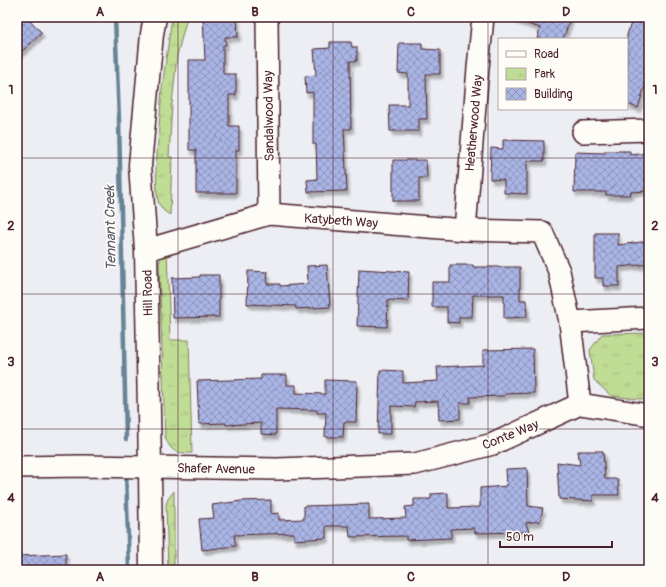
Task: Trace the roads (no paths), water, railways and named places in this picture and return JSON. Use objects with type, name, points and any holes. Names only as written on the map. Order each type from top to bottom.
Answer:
[{"type":"main road","name":"Hill Road","points":[[151,570],[146,250],[140,165],[152,34],[155,17]]},
{"type":"street","name":"Sandalwood Way","points":[[267,17],[270,214]]},
{"type":"street","name":"Heatherwood Way","points":[[465,230],[483,17]]},
{"type":"street","points":[[583,132],[649,130]]},
{"type":"street","name":"Katybeth Way","points":[[146,250],[270,214],[465,230],[542,232],[559,271],[570,322]]},
{"type":"street","points":[[649,318],[570,322],[580,404],[649,415]]},
{"type":"street","name":"Conte Way","points":[[414,464],[493,444],[580,404]]},
{"type":"street","name":"Shafer Avenue","points":[[17,467],[82,466],[277,468],[414,464]]},
{"type":"waterway","name":"Tennant Creek","points":[[115,17],[119,120],[126,439]]},
{"type":"waterway","name":"Tennant Creek","points":[[126,472],[129,570]]}]
